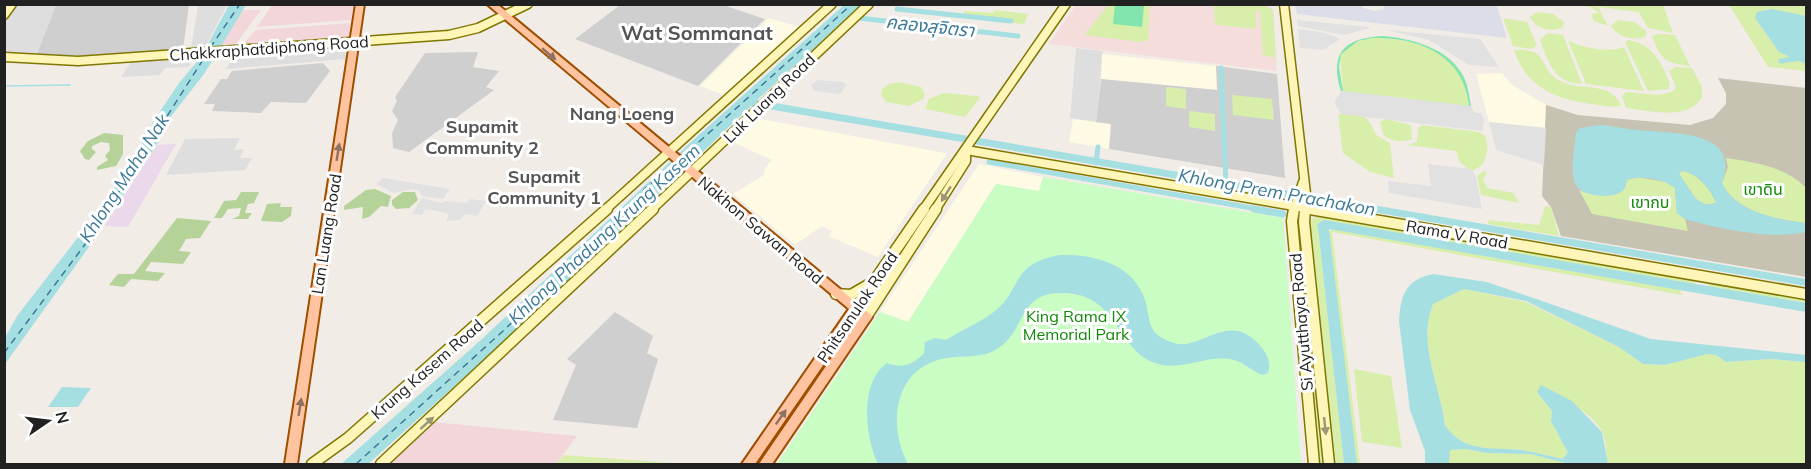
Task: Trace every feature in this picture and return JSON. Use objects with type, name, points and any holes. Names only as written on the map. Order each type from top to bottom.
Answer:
[{"type":"main road","points":[[4,15],[12,4]]},
{"type":"main road","name":"Lan Luang Road","points":[[291,465],[360,4]]},
{"type":"main road","name":"Nakhon Sawan Road","points":[[491,4],[866,317]]},
{"type":"main road","name":"Chakkraphatdiphong Road","points":[[4,57],[66,61],[456,34],[504,16],[528,4]]},
{"type":"main road","name":"Krung Kasem Road","points":[[312,465],[348,438],[508,299],[671,154],[832,4]]},
{"type":"main road","name":"Luk Luang Road","points":[[383,463],[690,170],[869,4]]},
{"type":"main road","name":"Phitsanulok Road","points":[[748,465],[956,160],[967,148],[1066,4]]},
{"type":"main road","name":"Si Ayutthaya Road","points":[[1281,6],[1303,182],[1329,465]]},
{"type":"main road","name":"Phitsanulok Road","points":[[765,465],[920,235],[964,164],[967,148]]},
{"type":"main road","name":"Rama V Road","points":[[967,148],[1294,205],[1304,199],[1806,294]]},
{"type":"main road","name":"Si Ayutthaya Road","points":[[1304,199],[1294,205],[1292,221],[1314,465]]},
{"type":"main road","points":[[909,229],[912,236],[920,235]]},
{"type":"main road","points":[[902,241],[910,240],[913,245]]},
{"type":"main road","points":[[836,294],[854,294],[876,279]]},
{"type":"shaded area","points":[[15,5],[56,5],[37,54],[5,53],[5,19]]},
{"type":"shaded area","points":[[56,5],[189,5],[183,49],[78,56],[37,54]]},
{"type":"shaded area","points":[[198,5],[227,5],[206,46],[191,49]]},
{"type":"shaded area","points":[[272,5],[354,5],[351,20],[257,27]]},
{"type":"shaded area","points":[[620,5],[723,5],[765,19],[698,86],[575,39]]},
{"type":"shaded area","points":[[1076,5],[1266,5],[1273,10],[1277,71],[1049,44]]},
{"type":"shaded area","points":[[1295,5],[1362,5],[1363,8],[1375,11],[1383,9],[1386,5],[1491,5],[1497,6],[1507,38],[1297,14]]},
{"type":"shaded area","points":[[242,10],[261,10],[235,45],[219,47]]},
{"type":"shaded area","points":[[769,18],[799,27],[724,95],[700,86]]},
{"type":"shaded area","points":[[1297,20],[1370,28],[1344,35],[1298,26]]},
{"type":"shaded area","points":[[350,23],[349,36],[346,38],[247,45],[244,43],[256,30]]},
{"type":"shaded area","points":[[1298,29],[1326,33],[1340,39],[1323,50],[1300,48]]},
{"type":"shaded area","points":[[1387,30],[1480,39],[1499,67],[1469,65],[1429,40]]},
{"type":"shaded area","points":[[343,46],[347,48],[345,59],[226,69],[235,56],[240,54]]},
{"type":"shaded area","points":[[1076,48],[1103,51],[1096,122],[1070,118]]},
{"type":"shaded area","points":[[478,52],[473,67],[499,71],[486,87],[494,90],[409,152],[393,148],[392,133],[398,120],[392,111],[397,101],[395,97],[425,53]]},
{"type":"shaded area","points":[[1102,54],[1216,66],[1218,90],[1101,79]]},
{"type":"shaded area","points":[[194,58],[188,67],[165,68],[160,75],[121,77],[131,62]]},
{"type":"shaded area","points":[[323,63],[330,71],[306,103],[271,102],[261,113],[212,111],[215,104],[204,104],[221,79],[227,79],[232,71]]},
{"type":"shaded area","points":[[1216,66],[1277,74],[1285,178],[1109,149],[1111,124],[1096,122],[1101,79],[1217,90]]},
{"type":"shaded area","points":[[1502,73],[1512,85],[1546,105],[1546,128],[1489,122],[1476,74]]},
{"type":"shaded area","points":[[1718,78],[1806,88],[1806,277],[1561,236],[1551,207],[1542,196],[1546,105],[1578,115],[1690,125],[1713,118],[1726,104],[1726,93]]},
{"type":"shaded area","points":[[818,80],[843,82],[846,85],[840,94],[814,91],[811,85]]},
{"type":"shaded area","points":[[1341,91],[1471,106],[1475,113],[1481,113],[1484,120],[1482,131],[1341,114],[1334,103]]},
{"type":"shaded area","points":[[761,119],[946,155],[878,257],[828,236],[832,231],[822,226],[795,245],[733,194],[764,175],[765,168],[772,160],[730,141],[751,122]]},
{"type":"shaded area","points":[[1073,119],[1111,124],[1109,149],[1069,142]]},
{"type":"shaded area","points":[[1489,122],[1546,128],[1544,165],[1496,150]]},
{"type":"shaded area","points":[[240,138],[234,150],[244,149],[240,158],[252,158],[245,170],[166,175],[185,139]]},
{"type":"shaded area","points":[[176,144],[128,227],[104,226],[157,145]]},
{"type":"shaded area","points":[[979,164],[1043,177],[1039,191],[996,184],[908,322],[880,312]]},
{"type":"shaded area","points":[[1428,164],[1471,169],[1476,177],[1482,209],[1389,193],[1388,181],[1431,186]]},
{"type":"shaded area","points":[[383,178],[450,189],[443,199],[422,196],[420,191],[413,189],[394,193],[376,184]]},
{"type":"shaded area","points":[[422,198],[441,203],[445,201],[467,203],[470,199],[486,201],[477,216],[465,214],[460,220],[446,221],[449,214],[437,211],[425,209],[422,215],[412,214]]},
{"type":"shaded area","points":[[615,312],[653,336],[647,353],[658,359],[637,428],[553,420],[576,365],[567,359]]},
{"type":"shaded area","points":[[434,422],[577,436],[556,464],[383,464]]},
{"type":"green space","points":[[1108,5],[1150,5],[1148,40],[1141,42],[1085,35]]},
{"type":"green space","points":[[1115,5],[1144,5],[1142,27],[1113,24]]},
{"type":"green space","points":[[1214,5],[1263,5],[1273,10],[1276,58],[1263,55],[1260,11],[1256,10],[1256,29],[1218,25],[1215,24]]},
{"type":"green space","points":[[1573,5],[1663,5],[1673,33],[1648,28],[1639,12],[1598,7],[1608,26],[1594,21],[1591,14],[1599,13],[1591,7]]},
{"type":"green space","points":[[1729,5],[1806,6],[1806,16],[1767,9],[1760,25],[1779,52],[1806,64],[1806,71],[1768,67]]},
{"type":"green space","points":[[995,10],[1028,14],[1024,24],[1012,23],[1012,20],[964,14],[964,11],[993,13]]},
{"type":"green space","points":[[1537,12],[1553,14],[1564,22],[1563,27],[1554,30],[1540,27],[1530,17]]},
{"type":"green space","points":[[1503,18],[1527,22],[1537,46],[1530,49],[1513,46]]},
{"type":"green space","points":[[1618,20],[1634,22],[1646,31],[1646,36],[1636,39],[1622,36],[1611,26]]},
{"type":"green space","points":[[1548,33],[1563,35],[1582,84],[1565,80],[1550,64],[1540,40]]},
{"type":"green space","points":[[1675,35],[1690,66],[1669,62],[1661,55],[1652,36]]},
{"type":"green space","points":[[1370,37],[1405,39],[1427,46],[1448,57],[1464,78],[1471,106],[1469,106],[1465,88],[1458,74],[1449,62],[1436,52],[1422,46],[1390,39],[1373,38],[1358,41],[1341,54],[1339,67],[1343,91],[1406,99],[1341,91],[1337,67],[1339,57],[1343,50],[1349,44],[1358,40]]},
{"type":"green space","points":[[1373,38],[1409,42],[1434,50],[1445,57],[1460,74],[1465,85],[1469,106],[1343,91],[1340,56],[1354,43]]},
{"type":"green space","points":[[1568,40],[1596,49],[1611,50],[1624,47],[1644,91],[1586,84]]},
{"type":"green space","points":[[1628,40],[1644,45],[1655,55],[1670,84],[1668,89],[1648,91],[1625,42]]},
{"type":"green space","points":[[1514,50],[1534,52],[1553,76],[1560,81],[1610,92],[1621,105],[1585,103],[1547,91],[1527,75]]},
{"type":"green space","points":[[1676,67],[1692,68],[1702,87],[1702,97],[1696,105],[1687,110],[1667,113],[1626,108],[1622,96],[1626,92],[1658,95],[1672,92],[1676,87],[1669,71]]},
{"type":"green space","points":[[899,82],[921,87],[925,94],[923,99],[909,106],[886,102],[881,95],[882,89],[889,84]]},
{"type":"green space","points":[[1166,87],[1186,89],[1186,109],[1166,106]]},
{"type":"green space","points":[[944,93],[980,98],[965,117],[925,109],[929,99]]},
{"type":"green space","points":[[1232,95],[1272,99],[1274,120],[1233,115]]},
{"type":"green space","points":[[1189,111],[1215,114],[1215,131],[1189,127]]},
{"type":"green space","points":[[1338,115],[1364,117],[1376,135],[1390,143],[1394,178],[1370,172],[1343,153]]},
{"type":"green space","points":[[1386,119],[1411,125],[1412,139],[1398,141],[1384,136],[1380,122]]},
{"type":"green space","points":[[1423,125],[1479,132],[1486,137],[1487,142],[1484,162],[1471,171],[1459,161],[1456,151],[1407,145],[1417,142],[1418,128]]},
{"type":"green space","points":[[104,133],[123,135],[123,154],[116,166],[97,170],[97,167],[108,160],[105,156],[110,150],[109,143],[101,142],[92,146],[96,152],[89,160],[85,159],[80,151],[88,141]]},
{"type":"green space","name":"เขาดิน","points":[[1726,158],[1748,161],[1780,170],[1798,181],[1806,188],[1806,223],[1758,213],[1737,201],[1722,183],[1728,167]]},
{"type":"green space","points":[[1484,171],[1487,173],[1483,179],[1487,188],[1514,193],[1519,203],[1481,195],[1477,176]]},
{"type":"green space","points":[[1681,171],[1692,174],[1702,182],[1711,192],[1716,203],[1704,205],[1696,199],[1679,174]]},
{"type":"green space","name":"King Rama IX Memorial Park","points":[[1043,177],[1283,218],[1301,464],[777,464],[880,312],[908,322],[996,184],[1039,191]]},
{"type":"green space","name":"เขากบ","points":[[1637,177],[1666,182],[1675,188],[1677,213],[1685,219],[1688,231],[1592,214],[1579,190],[1595,195],[1619,193],[1623,190],[1627,180]]},
{"type":"green space","points":[[375,189],[391,196],[388,207],[381,206],[369,217],[362,219],[363,207],[344,210],[344,206],[366,190]]},
{"type":"green space","points":[[241,192],[259,192],[254,203],[248,204],[245,213],[252,213],[248,219],[232,219],[239,216],[241,208],[228,209],[222,218],[214,218],[224,201],[236,200]]},
{"type":"green space","points":[[403,192],[415,192],[418,200],[409,208],[396,209],[392,205],[392,200]]},
{"type":"green space","points":[[281,203],[280,207],[292,207],[291,216],[282,222],[261,221],[267,204]]},
{"type":"green space","points":[[1545,206],[1551,207],[1559,236],[1488,224],[1489,220],[1539,225]]},
{"type":"green space","points":[[1297,215],[1302,231],[1324,464],[1319,464]]},
{"type":"green space","points":[[1319,215],[1689,278],[1696,284],[1322,221],[1317,224],[1344,464],[1334,464],[1308,222]]},
{"type":"green space","points":[[177,218],[211,221],[200,238],[186,239],[179,251],[191,252],[183,264],[151,262],[145,271],[165,273],[158,281],[131,279],[124,287],[109,285],[118,274],[134,274]]},
{"type":"green space","points":[[1332,229],[1680,290],[1682,295],[1332,232],[1360,464],[1357,464],[1328,233]]},
{"type":"green space","points":[[1711,281],[1806,298],[1806,303],[1709,287],[1707,283]]},
{"type":"green space","points":[[1464,289],[1526,302],[1619,347],[1643,364],[1665,365],[1707,354],[1716,355],[1726,362],[1770,359],[1806,362],[1806,464],[1608,464],[1603,434],[1596,423],[1573,405],[1537,392],[1552,411],[1551,421],[1568,453],[1562,459],[1521,450],[1479,447],[1460,440],[1445,425],[1428,349],[1427,334],[1433,304]]},
{"type":"green space","points":[[1354,369],[1391,376],[1402,448],[1362,442]]},
{"type":"green space","points":[[1465,449],[1487,453],[1531,454],[1569,464],[1449,464],[1450,450]]},
{"type":"green space","points":[[564,455],[686,464],[556,464]]},
{"type":"water","name":"Khlong Maha Nak","points":[[229,5],[246,5],[204,74],[172,115],[159,141],[96,237],[5,364],[5,338],[17,316],[83,231],[133,161],[153,122],[179,83],[201,57]]},
{"type":"water","points":[[844,5],[862,5],[757,100],[1806,279],[1806,286],[751,106],[509,337],[368,464],[341,464],[482,339],[691,142]]},
{"type":"water","points":[[1772,9],[1806,16],[1806,64],[1779,52],[1755,18],[1757,12]]},
{"type":"water","points":[[1600,125],[1684,134],[1700,138],[1713,144],[1722,152],[1725,165],[1722,183],[1737,201],[1758,213],[1806,223],[1806,232],[1762,234],[1729,230],[1685,219],[1677,213],[1675,188],[1652,178],[1638,177],[1627,180],[1624,189],[1614,195],[1599,196],[1585,192],[1576,185],[1573,174],[1576,133],[1580,128]],"holes":[[[1682,171],[1703,182],[1716,203],[1707,205],[1696,199],[1679,174]]]},
{"type":"water","points":[[1324,220],[1806,303],[1806,312],[1329,229],[1357,464],[1344,464],[1317,224]]},
{"type":"water","points":[[1060,255],[1098,259],[1110,263],[1130,276],[1144,297],[1153,330],[1164,339],[1184,344],[1227,331],[1239,331],[1250,336],[1266,354],[1269,363],[1268,373],[1262,375],[1238,361],[1223,359],[1182,365],[1161,365],[1139,354],[1106,311],[1095,302],[1082,296],[1065,293],[1050,294],[1038,298],[1031,305],[1014,332],[997,349],[982,355],[950,357],[935,361],[921,368],[910,378],[898,405],[897,420],[898,435],[908,464],[878,464],[870,440],[867,411],[868,397],[878,372],[887,363],[902,366],[911,363],[924,353],[925,342],[935,338],[946,340],[989,315],[1004,302],[1019,278],[1033,264]]},
{"type":"water","points":[[1433,274],[1487,282],[1651,339],[1806,355],[1806,362],[1770,359],[1726,362],[1716,355],[1707,354],[1665,365],[1643,364],[1619,347],[1526,301],[1464,289],[1433,304],[1427,334],[1428,349],[1445,425],[1452,434],[1460,440],[1479,447],[1521,450],[1562,459],[1568,453],[1551,421],[1552,411],[1537,392],[1541,385],[1572,401],[1602,432],[1608,464],[1569,464],[1531,454],[1487,453],[1465,449],[1450,450],[1449,464],[1425,464],[1425,451],[1410,410],[1399,321],[1406,290],[1416,280]]},
{"type":"water","points":[[62,387],[91,388],[78,407],[48,407]]},
{"type":"waterway","points":[[897,9],[1011,21]]},
{"type":"waterway","name":"คลองสุจิตรา","points":[[841,16],[1018,36]]},
{"type":"waterway","points":[[1781,61],[1806,57]]},
{"type":"waterway","name":"Khlong Prem Prachakon","points":[[1221,68],[1226,185]]},
{"type":"waterway","points":[[4,86],[70,85]]},
{"type":"waterway","points":[[1096,163],[1098,147]]},
{"type":"waterway","points":[[989,162],[1263,210]]},
{"type":"waterway","points":[[1254,209],[1283,214]]},
{"type":"ferry route","points":[[210,48],[240,4]]},
{"type":"ferry route","points":[[681,158],[852,4]]},
{"type":"ferry route","points":[[4,353],[89,239],[206,55]]},
{"type":"ferry route","points":[[356,464],[503,331],[638,202],[644,189],[676,163]]},
{"type":"district","name":"Wat Sommanat","points":[[697,32]]},
{"type":"district","name":"Nang Loeng","points":[[622,113]]},
{"type":"district","name":"Supamit Community 2","points":[[482,136]]},
{"type":"district","name":"Supamit Community 1","points":[[544,186]]},
{"type":"water label","name":"Khlong Phadung Krung Kasem","points":[[604,234]]}]
